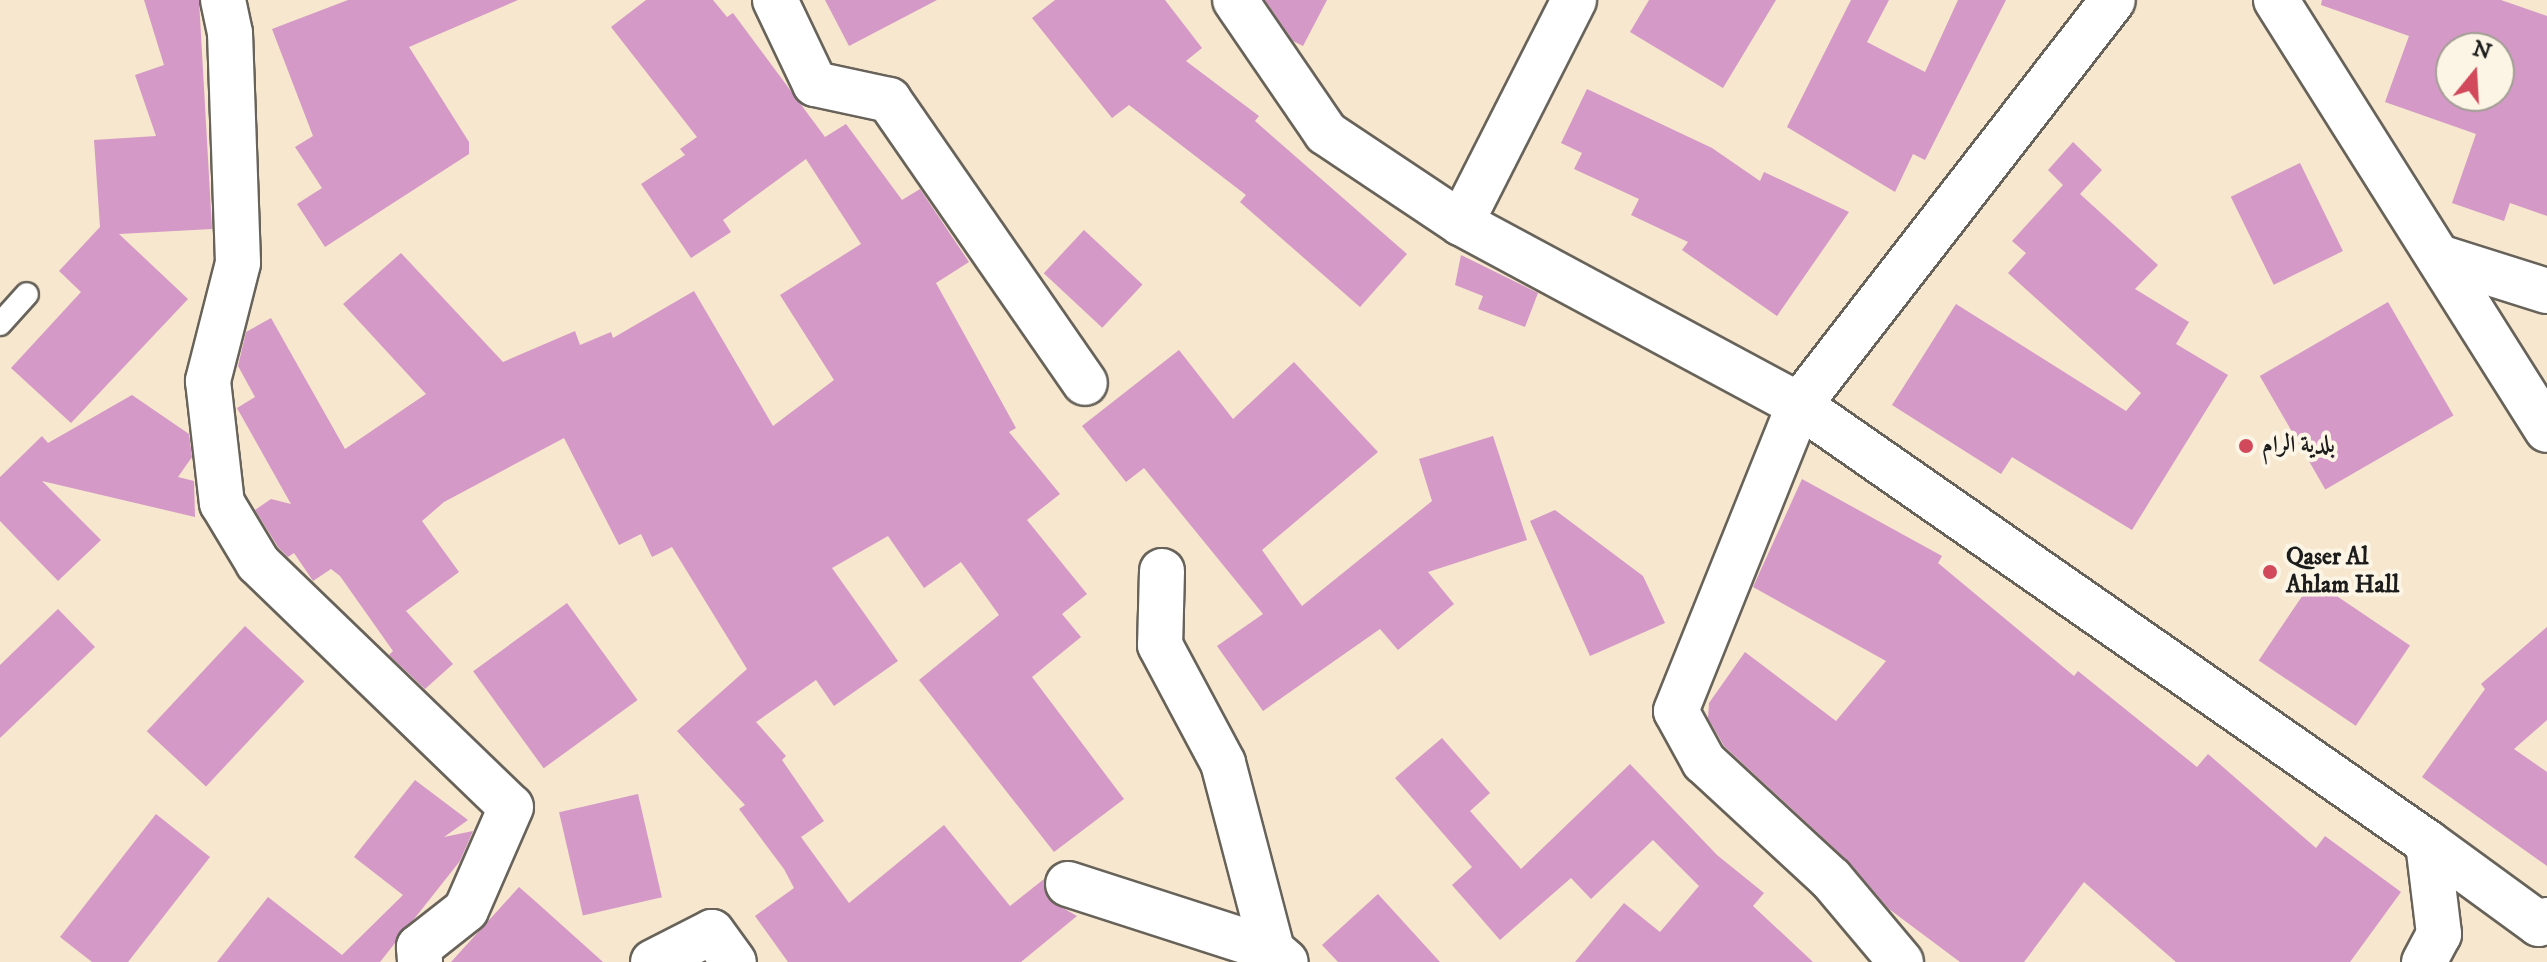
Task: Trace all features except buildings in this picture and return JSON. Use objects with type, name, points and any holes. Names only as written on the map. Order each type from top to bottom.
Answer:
[{"type":"street","points":[[223,0],[230,33],[238,263],[208,381],[222,503],[258,563],[511,807],[466,910],[419,947],[420,962]]},
{"type":"street","points":[[775,0],[815,84],[889,100],[1085,383]]},
{"type":"street","points":[[1235,0],[1326,133],[1461,223],[1799,405],[2428,843],[2539,924],[2547,920]]},
{"type":"street","points":[[1461,223],[1574,0]]},
{"type":"street","points":[[1901,962],[1831,879],[1704,762],[1676,711],[1799,405],[2113,0]]},
{"type":"street","points":[[2276,0],[2547,430]]},
{"type":"street","points":[[2439,257],[2547,291]]},
{"type":"street","points":[[1162,571],[1160,645],[1223,763],[1279,956]]},
{"type":"street","points":[[2424,962],[2439,934],[2428,843]]},
{"type":"street","points":[[1068,884],[1279,956]]},
{"type":"street","points":[[653,962],[712,932],[734,962]]},
{"type":"lane","points":[[0,324],[27,294]]},
{"type":"place","name":"بلدية الرام","points":[[2246,446]]},
{"type":"place","name":"Qaser Al Ahlam Hall","points":[[2270,572]]}]
